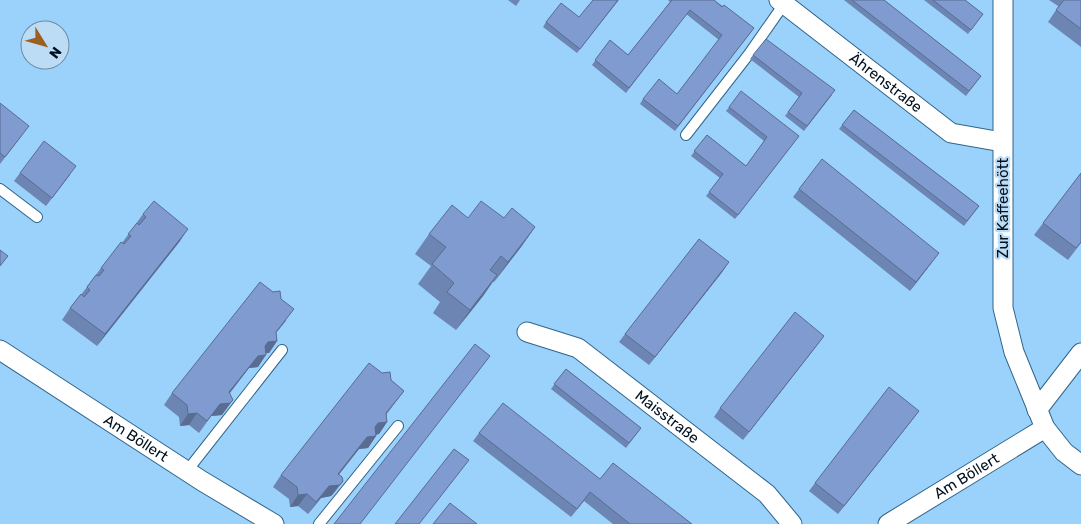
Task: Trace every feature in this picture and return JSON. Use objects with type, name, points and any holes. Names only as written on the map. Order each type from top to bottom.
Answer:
[{"type":"street","name":"Zur Kaffeehött","points":[[1004,0],[1002,142],[1003,308],[1014,352],[1045,428],[1064,452],[1081,465]]},
{"type":"street","name":"Ährenstraße","points":[[782,2],[951,133],[1002,142]]},
{"type":"street","name":"Maisstraße","points":[[528,332],[578,348],[767,494],[792,524]]},
{"type":"street","name":"Am Böllert","points":[[0,350],[188,472],[274,524]]},
{"type":"street","points":[[1037,410],[1081,352]]},
{"type":"street","name":"Am Böllert","points":[[888,524],[1045,428]]},
{"type":"lane","points":[[686,135],[750,54],[782,2]]},
{"type":"lane","points":[[0,188],[37,217]]},
{"type":"lane","points":[[188,472],[282,350]]},
{"type":"lane","points":[[319,524],[398,426]]},
{"type":"building","points":[[593,0],[618,0],[580,49],[546,22],[561,3],[579,17]]},
{"type":"building","points":[[672,0],[714,0],[722,7],[724,5],[754,28],[678,126],[643,99],[659,79],[677,94],[722,35],[690,10],[629,88],[595,60],[610,40],[628,55]]},
{"type":"building","points":[[852,0],[884,0],[981,76],[969,91]]},
{"type":"building","points":[[933,0],[965,0],[983,14],[971,30]]},
{"type":"building","points":[[1064,0],[1081,0],[1081,29],[1056,10]]},
{"type":"building","points":[[766,39],[835,90],[807,126],[788,112],[802,93],[753,55]]},
{"type":"building","points":[[741,91],[799,136],[738,215],[709,192],[723,174],[694,151],[707,135],[746,166],[767,137],[729,107]]},
{"type":"building","points":[[0,103],[29,126],[5,157],[0,153]]},
{"type":"building","points":[[854,110],[979,206],[967,221],[842,125]]},
{"type":"building","points":[[44,141],[76,166],[52,198],[20,173]]},
{"type":"building","points":[[822,159],[939,253],[916,282],[799,189]]},
{"type":"building","points":[[1081,173],[1081,242],[1076,248],[1043,223]]},
{"type":"building","points":[[154,201],[188,229],[105,334],[70,308],[81,294],[84,297],[90,290],[87,287],[96,275],[99,276],[104,270],[101,268],[121,242],[124,244],[131,236],[128,234],[137,223],[139,225],[146,217],[143,214]]},
{"type":"building","points":[[481,201],[504,218],[512,208],[535,227],[508,262],[501,256],[490,270],[497,275],[470,310],[447,292],[454,283],[432,264],[446,247],[429,234],[452,205],[468,218]]},
{"type":"building","points":[[699,239],[729,262],[655,357],[625,334]]},
{"type":"building","points":[[0,250],[8,256],[0,266]]},
{"type":"building","points":[[260,282],[273,292],[280,291],[281,299],[294,309],[276,332],[277,341],[268,342],[265,346],[266,355],[258,356],[229,392],[233,400],[230,403],[220,404],[207,421],[197,413],[188,414],[187,405],[172,393]]},
{"type":"building","points":[[795,312],[824,336],[749,432],[720,408]]},
{"type":"building","points":[[475,344],[490,356],[360,524],[334,524]]},
{"type":"building","points":[[369,363],[382,373],[390,372],[391,380],[404,391],[386,413],[387,422],[378,423],[375,427],[376,436],[367,437],[338,474],[342,477],[343,481],[340,485],[329,486],[316,502],[307,494],[298,495],[297,487],[281,475]]},
{"type":"building","points":[[566,369],[641,428],[629,443],[554,384]]},
{"type":"building","points":[[889,387],[919,411],[844,506],[815,483]]},
{"type":"building","points":[[503,403],[600,479],[613,463],[692,524],[630,524],[590,492],[577,509],[479,433]]},
{"type":"building","points":[[454,449],[469,460],[419,524],[395,524]]},
{"type":"building","points":[[450,503],[477,524],[433,524]]}]
